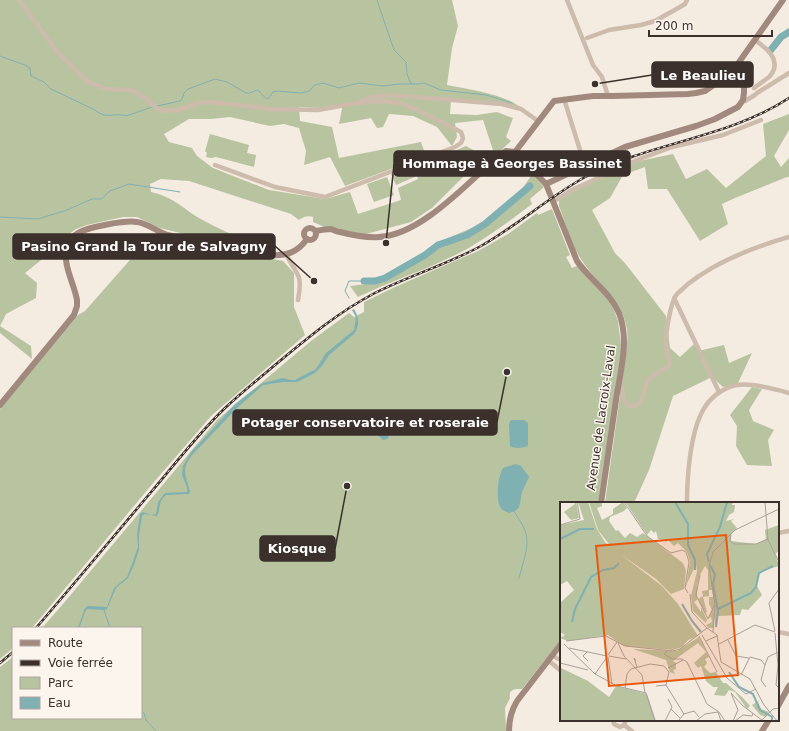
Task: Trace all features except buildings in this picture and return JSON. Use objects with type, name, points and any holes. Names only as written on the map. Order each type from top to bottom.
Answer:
[{"type":"street","points":[[19,0],[58,53],[88,82],[106,89],[132,90],[150,102],[158,110],[174,111],[195,104],[207,102],[222,102],[267,108],[318,110],[357,103],[382,101],[401,103],[420,111],[455,128],[461,132],[463,138],[461,143],[455,147],[325,197],[275,187],[215,165]]},
{"type":"street","points":[[567,0],[593,65],[602,77],[608,96]]},
{"type":"street","points":[[587,38],[609,30],[641,25],[655,21],[685,4],[686,0]]},
{"type":"street","points":[[305,237],[313,239],[316,233],[331,229],[339,232],[373,237],[390,236],[406,231],[415,226],[455,195],[501,154],[506,151],[515,152],[554,101],[584,96],[696,94],[710,87],[732,72],[783,0]]},
{"type":"street","points":[[743,100],[755,95],[756,90],[770,76],[775,63],[772,54],[755,40]]},
{"type":"street","points":[[547,186],[626,147],[715,119],[738,107],[743,100],[744,87],[732,72]]},
{"type":"street","points":[[756,90],[789,73]]},
{"type":"street","points":[[744,87],[752,87],[756,90]]},
{"type":"street","points":[[357,103],[373,97],[390,95],[502,104],[521,109],[538,121]]},
{"type":"street","points":[[564,99],[585,166]]},
{"type":"street","points":[[554,201],[574,188],[637,160],[672,147],[723,134],[761,120]]},
{"type":"street","name":"Avenue de Lacroix-Laval","points":[[515,152],[547,186],[577,261],[610,298],[619,313],[624,355],[619,377],[600,502]]},
{"type":"street","points":[[0,405],[74,315],[77,300],[67,264],[66,254],[67,245],[72,238],[79,233],[110,224],[137,222],[168,234],[200,242],[280,256],[289,253],[305,237],[304,232],[308,228],[313,228],[316,233]]},
{"type":"street","points":[[619,377],[622,378],[622,396],[625,402],[631,406],[636,406],[642,399],[644,389],[649,378],[669,365],[666,348],[671,306],[674,298],[679,292],[709,269],[738,255],[771,242],[789,237]]},
{"type":"street","points":[[289,253],[300,279],[301,285],[298,300]]},
{"type":"street","points":[[674,298],[719,392]]},
{"type":"street","points":[[687,502],[691,450],[698,420],[702,410],[719,392],[732,386],[755,386],[789,393]]},
{"type":"street","points":[[779,533],[789,531]]},
{"type":"street","points":[[779,632],[789,634]]},
{"type":"street","points":[[509,731],[511,715],[517,700],[560,645]]},
{"type":"street","points":[[550,658],[560,658]]},
{"type":"street","points":[[550,658],[560,670]]},
{"type":"street","points":[[779,704],[789,686]]},
{"type":"street","points":[[762,731],[768,721]]},
{"type":"street","points":[[617,729],[625,722],[632,731]]},
{"type":"green space","points":[[0,0],[452,0],[458,26],[452,48],[447,85],[494,95],[519,106],[451,99],[450,114],[477,115],[497,112],[513,118],[506,137],[511,141],[495,156],[483,120],[455,123],[457,137],[452,146],[437,127],[413,116],[389,114],[383,127],[377,128],[371,118],[339,124],[343,104],[319,108],[299,107],[300,121],[332,127],[339,158],[421,142],[426,156],[345,186],[330,157],[304,165],[306,151],[299,128],[284,124],[270,126],[230,117],[189,119],[164,134],[169,142],[192,148],[197,156],[213,168],[269,190],[325,199],[350,192],[358,214],[401,200],[398,188],[418,179],[414,165],[466,146],[484,156],[432,208],[411,222],[366,234],[327,228],[313,222],[313,217],[311,216],[299,220],[291,214],[189,181],[161,179],[150,184],[151,192],[171,200],[216,227],[270,251],[160,228],[137,217],[123,217],[87,225],[76,229],[69,234],[60,245],[25,273],[37,283],[36,298],[6,314],[0,326]]},
{"type":"green space","points":[[789,114],[789,130],[774,156],[781,167],[789,158],[789,177],[722,204],[728,224],[700,241],[667,189],[648,189],[645,167],[623,175],[610,198],[592,210],[615,253],[625,263],[666,316],[670,348],[680,357],[694,344],[698,351],[724,345],[729,363],[752,353],[738,383],[723,387],[712,377],[673,396],[649,470],[634,502],[605,502],[626,353],[627,329],[624,318],[616,301],[591,273],[576,251],[559,206],[559,200],[582,187],[639,161],[673,154],[686,179],[707,169],[726,188],[766,156],[763,124]]},
{"type":"green space","points":[[210,134],[249,145],[247,153],[256,155],[254,167],[216,157],[206,157],[207,153],[205,151]]},
{"type":"green space","points":[[411,166],[415,177],[396,185],[391,174]]},
{"type":"green space","points":[[533,173],[544,187],[530,199],[532,204],[476,244],[454,256],[358,297],[350,286],[382,282],[429,255],[448,238],[486,222],[520,192]]},
{"type":"green space","points":[[387,177],[394,195],[374,202],[367,184]]},
{"type":"green space","points":[[552,209],[570,255],[566,257],[572,268],[577,266],[609,300],[618,321],[621,353],[598,502],[560,502],[560,641],[522,689],[515,689],[511,691],[510,698],[505,708],[506,731],[0,731],[0,667],[12,658],[12,719],[142,719],[142,627],[43,627],[217,420],[311,341],[349,313],[354,317],[364,312],[364,302],[478,251],[508,234],[537,213],[538,215]]},
{"type":"green space","points":[[182,240],[283,261],[294,273],[294,307],[305,335],[212,415],[33,627],[12,627],[12,649],[0,659],[0,409],[78,315],[85,311],[136,253],[146,247],[165,248]]},
{"type":"green space","points":[[0,326],[31,346],[32,359],[0,333]]},
{"type":"green space","points":[[752,387],[762,389],[749,410],[753,421],[774,430],[768,440],[772,466],[747,465],[736,446],[737,426],[730,415]]},
{"type":"water","points":[[354,309],[358,321],[354,334],[329,355],[322,366],[315,373],[297,382],[283,382],[263,385],[238,407],[194,453],[187,462],[185,471],[190,491],[189,494],[166,495],[163,497],[157,516],[144,514],[142,516],[139,535],[139,550],[128,578],[116,588],[107,609],[87,609],[79,627],[77,627],[85,608],[88,606],[107,607],[114,588],[127,577],[138,547],[137,534],[140,514],[143,512],[151,515],[156,514],[158,502],[165,493],[187,492],[187,487],[182,475],[183,466],[191,452],[234,405],[263,383],[283,378],[295,380],[316,369],[326,353],[354,330],[356,317],[352,310]]},
{"type":"water","points":[[386,419],[389,435],[388,439],[383,440],[373,430],[370,423],[371,420]]},
{"type":"water","points":[[524,420],[528,423],[528,446],[514,448],[510,446],[509,425],[510,421]]},
{"type":"water","points":[[516,464],[521,466],[529,477],[522,492],[520,505],[517,510],[509,513],[503,510],[499,504],[499,482],[503,468]]},
{"type":"waterway","points":[[377,0],[394,50],[406,62],[407,74],[411,84]]},
{"type":"waterway","points":[[770,51],[781,37],[789,32]]},
{"type":"waterway","points":[[0,56],[25,65],[30,68],[31,76],[44,82],[51,89],[103,115],[126,116],[152,107]]},
{"type":"waterway","points":[[157,106],[180,101],[188,89],[215,79],[227,82],[246,93],[257,90],[268,99],[273,92],[301,93],[309,91],[315,85],[323,83],[339,88],[359,83],[383,86],[424,83],[441,90],[486,95],[512,103]]},
{"type":"waterway","points":[[0,217],[38,219],[67,210],[92,199],[101,199],[110,191],[129,184],[180,192]]},
{"type":"waterway","points":[[364,281],[375,281],[385,278],[425,255],[438,245],[467,235],[485,224],[530,186]]},
{"type":"waterway","points":[[349,298],[345,291],[349,281],[364,281]]},
{"type":"waterway","points":[[514,511],[527,536],[527,548],[519,578]]},
{"type":"waterway","points":[[104,610],[110,627]]},
{"type":"waterway","points":[[142,712],[144,713],[146,720],[156,731]]},
{"type":"railway","points":[[37,627],[214,419],[259,378],[337,316],[373,294],[481,246],[495,238],[560,192],[587,176],[637,155],[741,122],[789,98]]},
{"type":"railway","points":[[0,663],[12,653]]},
{"type":"place","name":"Le Beaulieu","points":[[595,84]]},
{"type":"place","name":"Hommage à Georges Bassinet","points":[[386,243]]},
{"type":"place","name":"Pasino Grand la Tour de Salvagny","points":[[314,281]]},
{"type":"place","name":"Potager conservatoire et roseraie","points":[[507,372]]},
{"type":"place","name":"Kiosque","points":[[347,486]]}]
